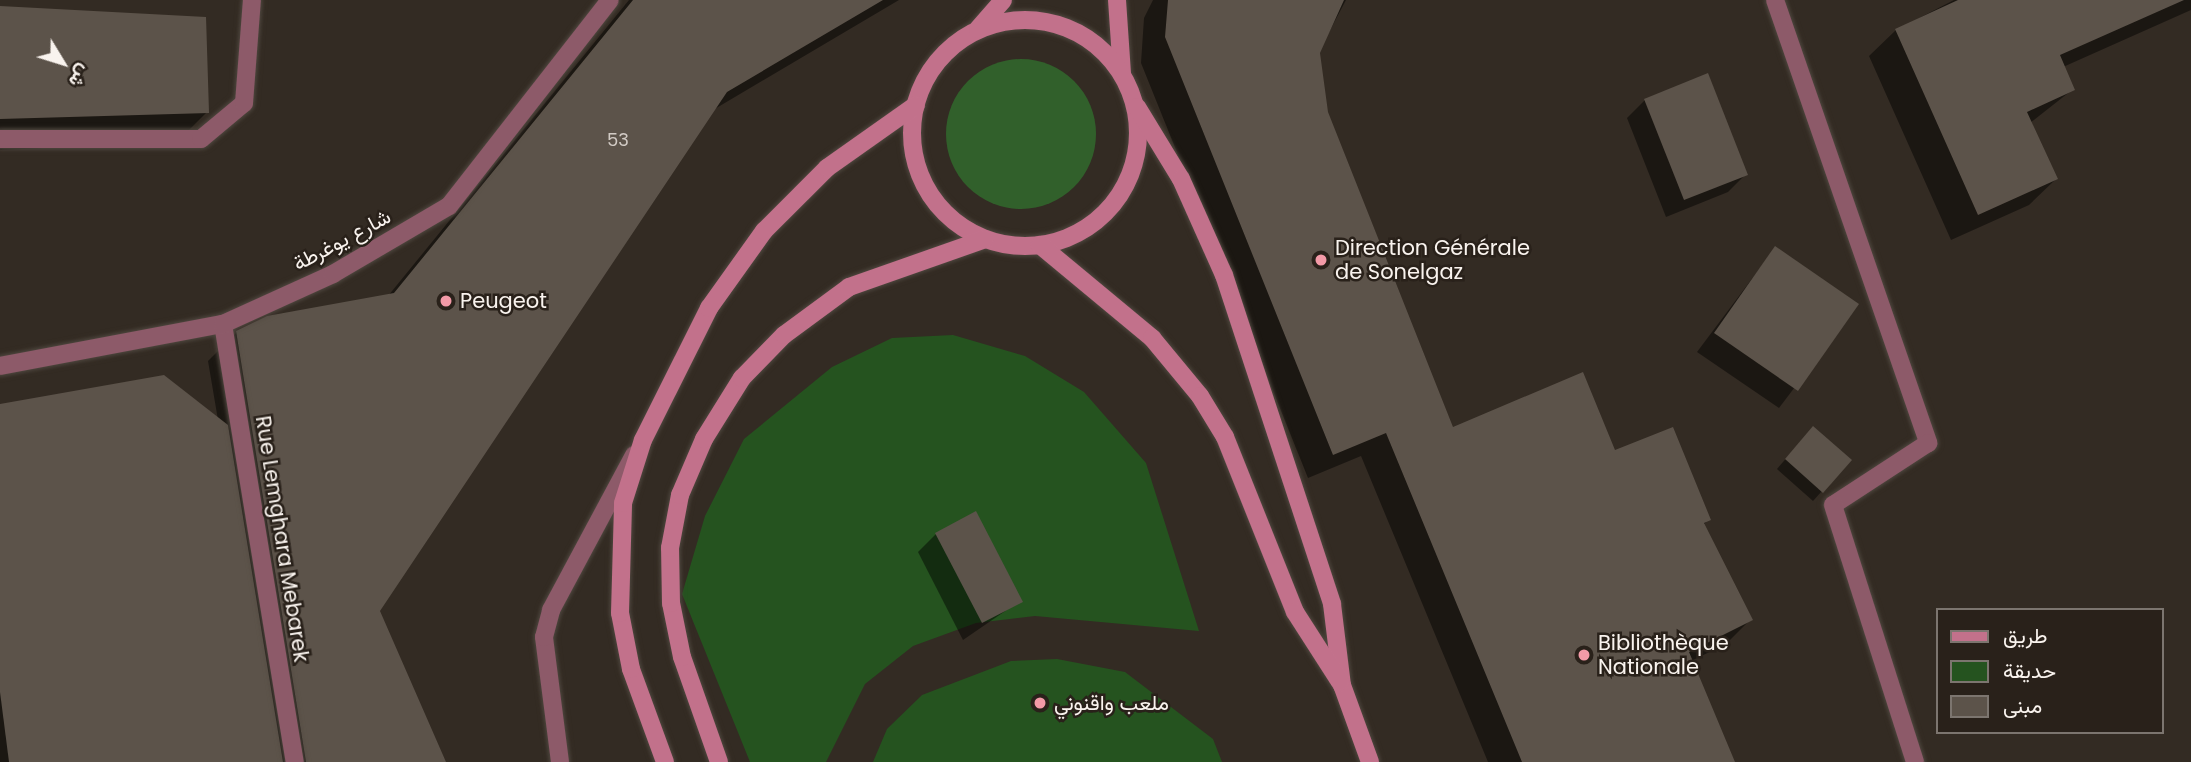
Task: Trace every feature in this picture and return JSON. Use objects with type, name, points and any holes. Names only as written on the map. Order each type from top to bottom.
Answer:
[{"type":"main road","points":[[1003,0],[977,31],[938,61],[916,106],[912,138],[918,171],[956,223],[985,239],[1040,245],[1098,220],[1119,196],[1135,157],[1135,105]]},
{"type":"main road","points":[[1117,0],[1122,74],[1135,105],[1181,179],[1224,275],[1332,604],[1342,685]]},
{"type":"main road","points":[[977,31],[1003,22],[1058,25],[1083,36],[1122,74]]},
{"type":"main road","points":[[665,762],[631,669],[620,613],[623,503],[643,440],[709,308],[764,231],[827,168],[916,106]]},
{"type":"main road","points":[[719,762],[682,657],[671,603],[670,548],[680,495],[704,439],[742,378],[784,335],[849,287],[985,239]]},
{"type":"main road","points":[[1040,245],[1133,320],[1200,397],[1225,437],[1296,612],[1342,685],[1370,762]]},
{"type":"street","points":[[0,139],[201,139],[244,103],[251,0]]},
{"type":"street","name":"شارع يوغرطة","points":[[0,366],[223,324],[333,274],[449,206],[610,0]]},
{"type":"street","points":[[1775,0],[1928,443],[1833,505],[1914,762]]},
{"type":"street","name":"Rue Lemghara Mebarek","points":[[223,324],[295,762]]},
{"type":"street","points":[[560,762],[544,637],[551,610],[643,440]]},
{"type":"green space","points":[[1021,59],[1050,65],[1074,81],[1090,105],[1096,134],[1090,163],[1074,187],[1050,203],[1021,209],[992,203],[968,187],[952,163],[946,134],[952,105],[968,81],[992,65]]},
{"type":"green space","points":[[953,335],[1025,356],[1084,392],[1146,463],[1199,631],[1035,616],[976,623],[913,646],[865,684],[826,762],[750,762],[682,594],[705,516],[744,439],[832,367],[892,338]]},
{"type":"green space","name":"ملعب واقنوني","points":[[1057,659],[1125,672],[1213,739],[1222,762],[873,762],[887,729],[922,695],[1011,661]]},
{"type":"building","points":[[633,0],[883,0],[727,92],[380,611],[446,762],[306,762],[236,331],[267,316],[394,293]]},
{"type":"building","points":[[1168,0],[1344,0],[1320,53],[1328,112],[1453,427],[1583,372],[1615,450],[1673,427],[1711,520],[1704,523],[1753,620],[1689,652],[1735,762],[1522,762],[1386,433],[1333,455],[1165,37]]},
{"type":"building","points":[[1958,0],[2184,0],[2060,55],[2075,90],[2027,112],[2058,179],[1978,215],[1895,29]]},
{"type":"building","points":[[0,6],[206,17],[209,113],[0,119]]},
{"type":"building","points":[[1708,73],[1748,175],[1684,200],[1644,99]]},
{"type":"building","points":[[1775,246],[1859,304],[1798,391],[1714,333]]},
{"type":"building","points":[[164,375],[228,425],[283,762],[9,762],[0,692],[0,404]]},
{"type":"building","points":[[1813,426],[1852,460],[1823,493],[1785,459]]},
{"type":"building","points":[[976,511],[1023,602],[982,623],[935,533]]},
{"type":"place","name":"Direction Générale de Sonelgaz","points":[[1321,260]]},
{"type":"place","name":"Peugeot","points":[[446,301]]},
{"type":"place","name":"Bibliothèque Nationale","points":[[1584,655]]},
{"type":"place","name":"ملعب واقنوني","points":[[1040,703]]}]
